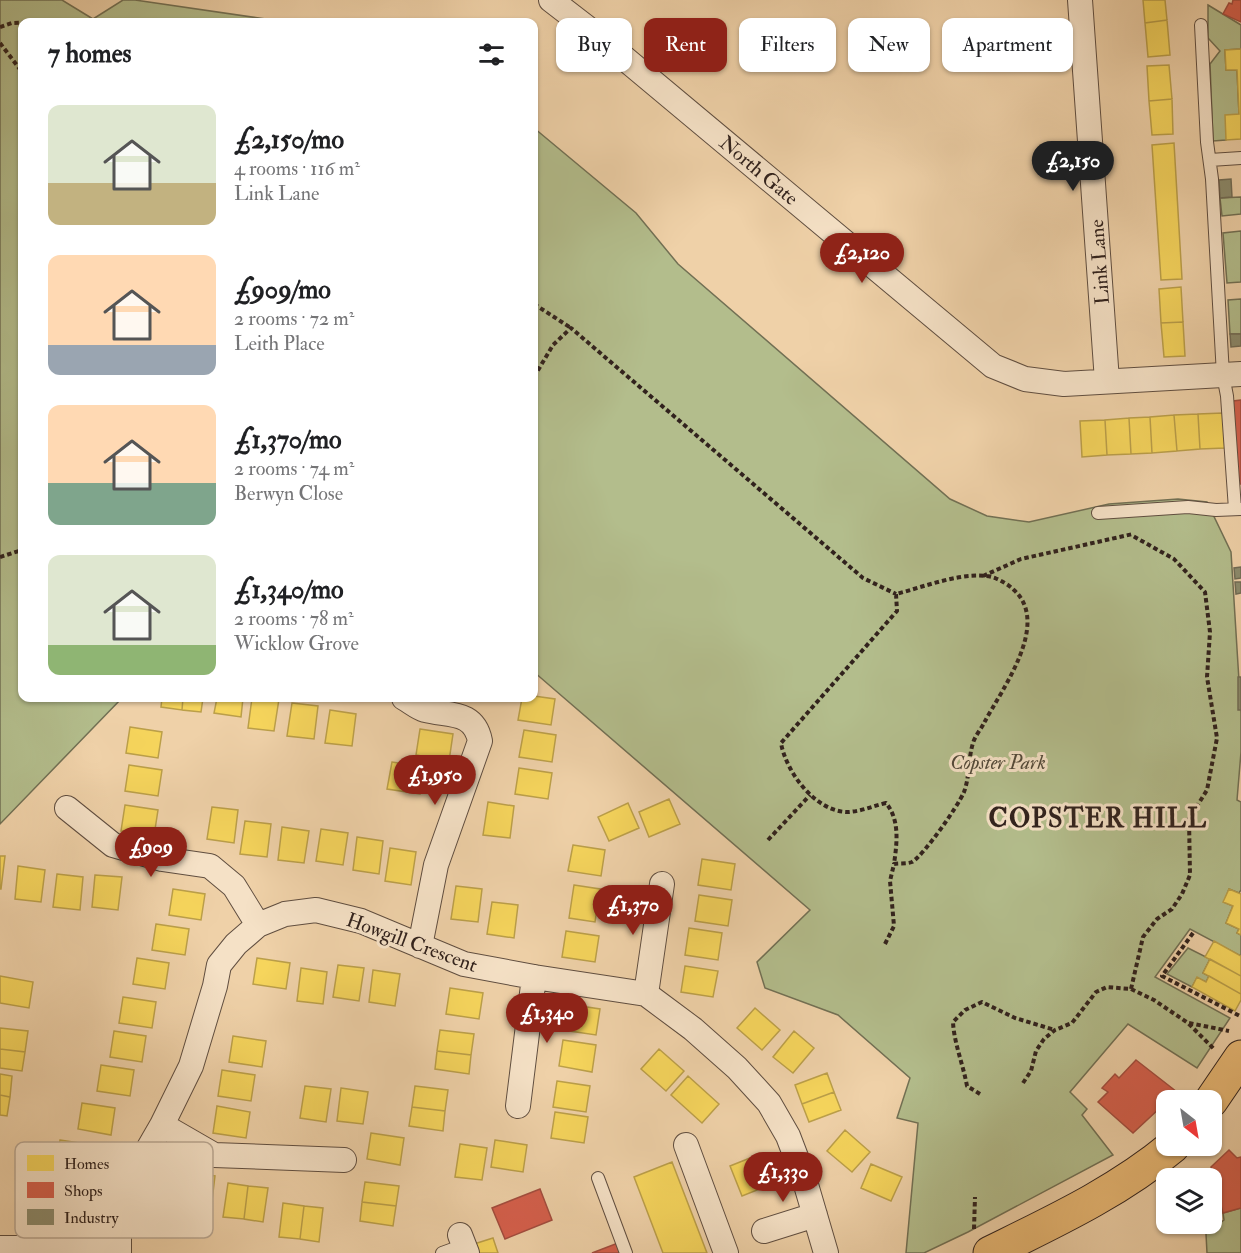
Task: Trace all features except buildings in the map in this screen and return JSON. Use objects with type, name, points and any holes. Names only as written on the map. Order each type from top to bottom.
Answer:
[{"type":"main road","points":[[1215,1090],[1229,1047]]},
{"type":"main road","points":[[1001,1245],[1101,1196],[1161,1156]]},
{"type":"street","name":"North Gate","points":[[551,0],[599,37],[993,366],[1025,380],[1064,384],[1232,375]]},
{"type":"street","name":"Link Lane","points":[[1080,0],[1107,381]]},
{"type":"street","points":[[411,702],[424,710],[458,714],[478,729],[480,741],[436,865],[420,946]]},
{"type":"street","points":[[67,808],[113,845],[162,859],[210,866],[234,886],[258,925]]},
{"type":"street","points":[[645,994],[662,884]]},
{"type":"street","name":"Howgill Crescent","points":[[152,1142],[191,1066],[219,965],[236,944],[258,925],[285,914],[315,910],[361,921],[464,964],[645,994],[693,1029],[737,1068],[769,1103],[788,1136],[804,1178],[826,1253]]},
{"type":"street","points":[[518,1106],[534,977]]},
{"type":"street","points":[[162,1125],[191,1142]]},
{"type":"street","points":[[686,1145],[726,1253]]},
{"type":"street","points":[[213,1154],[344,1160]]},
{"type":"street","points":[[764,1231],[815,1215]]},
{"type":"street","points":[[0,1248],[119,1250]]},
{"type":"lane","points":[[1098,513],[1188,507],[1216,510],[1238,509],[1227,396],[1232,375],[1207,142],[1201,25]]},
{"type":"lane","points":[[1210,160],[1241,158]]},
{"type":"lane","points":[[598,1178],[626,1253]]},
{"type":"path","points":[[0,27],[18,23]]},
{"type":"path","points":[[0,43],[18,67]]},
{"type":"path","points":[[538,307],[571,328],[863,578],[896,594],[966,577],[982,576],[995,578],[1023,598],[1027,613],[1027,633],[1022,652],[973,742],[971,766],[963,793],[924,852],[910,863],[894,864]]},
{"type":"path","points":[[538,369],[553,345],[571,328]]},
{"type":"path","points":[[1130,510],[1133,536]]},
{"type":"path","points":[[982,576],[1021,559],[1133,536],[1174,559],[1205,592],[1210,632],[1207,677],[1216,738],[1207,790],[1189,819],[1190,875],[1182,894],[1172,909],[1157,919],[1143,937],[1131,989]]},
{"type":"path","points":[[0,557],[18,551]]},
{"type":"path","points":[[885,944],[894,926],[890,882],[897,842],[893,812],[886,803],[846,812],[827,806],[810,795],[798,781],[784,759],[781,743],[897,610],[896,594]]},
{"type":"path","points":[[768,840],[810,795]]},
{"type":"path","points":[[1193,933],[1162,976],[1240,1016]]},
{"type":"path","points":[[1023,1083],[1031,1071],[1036,1051],[1044,1039],[1055,1030],[1072,1023],[1096,992],[1107,987],[1131,989],[1154,1000],[1229,1047]]},
{"type":"path","points":[[980,1094],[967,1086],[963,1062],[954,1035],[953,1022],[965,1010],[982,1002],[1015,1018],[1055,1030]]},
{"type":"path","points":[[1188,1023],[1229,1047]]},
{"type":"path","points":[[975,1197],[1001,1245]]},
{"type":"green space","points":[[0,0],[62,0],[91,18],[18,18],[18,702],[118,702],[0,824]]},
{"type":"green space","points":[[123,0],[259,18],[95,18]]},
{"type":"green space","points":[[1208,5],[1241,25],[1241,49],[1225,50],[1226,70],[1237,70],[1239,114],[1226,140],[1213,141],[1210,64],[1220,51],[1208,38]]},
{"type":"green space","name":"Copster Park","points":[[538,131],[636,213],[678,264],[950,499],[987,516],[1029,522],[1109,504],[1178,499],[1207,502],[1231,552],[1241,713],[1237,800],[1241,802],[1241,890],[1239,893],[1229,889],[1224,902],[1233,906],[1226,923],[1239,929],[1237,933],[1241,935],[1241,956],[1190,929],[1155,977],[1230,1018],[1197,1068],[1128,1024],[1070,1092],[1087,1109],[1082,1115],[1113,1155],[924,1253],[906,1253],[918,1123],[897,1118],[910,1078],[838,1015],[765,988],[757,962],[810,910],[538,675]]},
{"type":"green space","points":[[1241,197],[1241,214],[1222,216],[1220,198]]},
{"type":"green space","points":[[1241,231],[1241,282],[1227,283],[1223,233]]},
{"type":"green space","points":[[1241,299],[1241,337],[1240,334],[1230,334],[1228,300]]},
{"type":"green space","points":[[1188,948],[1210,959],[1203,973],[1209,976],[1206,982],[1197,978],[1192,987],[1167,974]]},
{"type":"green space","points":[[1241,1208],[1241,1253],[1207,1253],[1206,1234],[1222,1234],[1223,1213]]},
{"type":"district","name":"COPSTER HILL","points":[[1098,818]]}]
